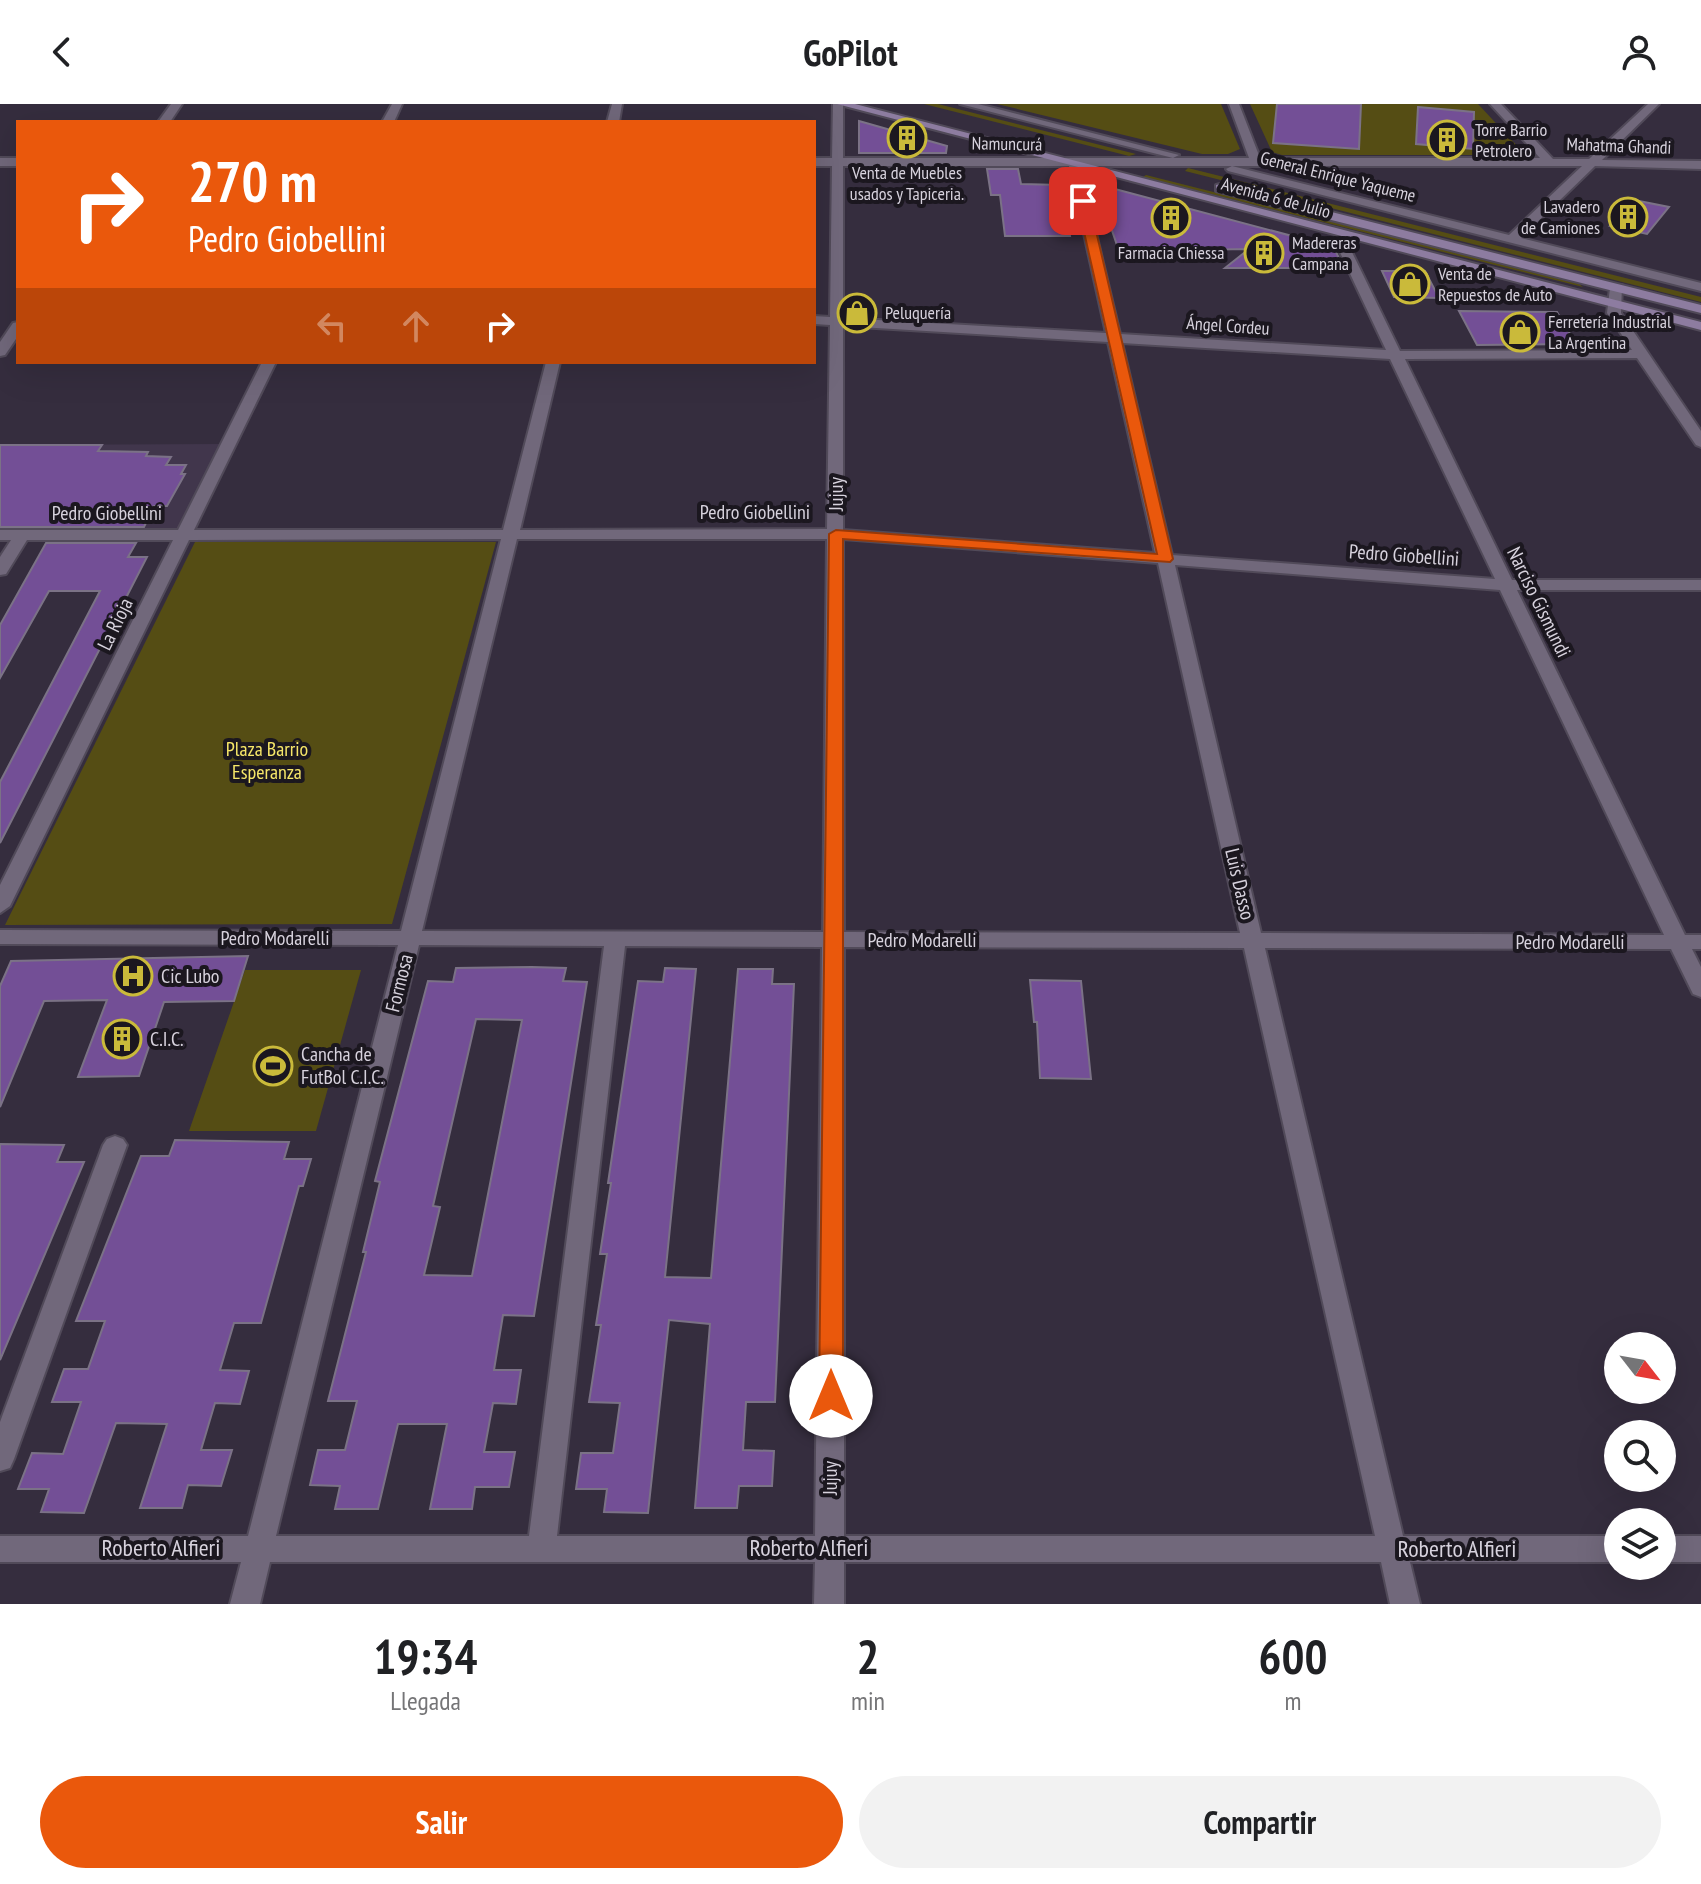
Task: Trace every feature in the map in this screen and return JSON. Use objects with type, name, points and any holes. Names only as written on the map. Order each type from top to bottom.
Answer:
[{"type":"main road","name":"Avenida 6 de Julio","points":[[840,104],[1701,326]]},
{"type":"main road","name":"Avenida 6 de Julio","points":[[892,104],[1701,309]]},
{"type":"street","name":"Jujuy","points":[[829,1604],[840,104]]},
{"type":"street","name":"General Enrique Yaqueme","points":[[965,104],[1701,287]]},
{"type":"street","points":[[1234,104],[1256,162]]},
{"type":"street","points":[[1495,104],[1550,162]]},
{"type":"street","points":[[1511,240],[1654,104]]},
{"type":"street","name":"Namuncurá","points":[[816,162],[1200,161]]},
{"type":"street","name":"Mahatma Ghandi","points":[[1200,161],[1701,165]]},
{"type":"street","name":"Luis Dasso","points":[[1074,163],[1405,1604]]},
{"type":"street","name":"Narciso Gismundi","points":[[1351,236],[1343,246],[1701,989]]},
{"type":"street","points":[[1617,288],[1614,313],[1701,442]]},
{"type":"street","name":"Ángel Cordeu","points":[[816,320],[1395,355],[1640,354]]},
{"type":"street","points":[[0,352],[16,327]]},
{"type":"street","name":"La Rioja","points":[[0,906],[268,364]]},
{"type":"street","name":"Formosa","points":[[245,1604],[552,364]]},
{"type":"street","name":"Pedro Giobellini","points":[[0,535],[836,534],[1506,585],[1701,585]]},
{"type":"street","points":[[0,570],[22,535]]},
{"type":"street","name":"Pedro Modarelli","points":[[0,937],[1701,942]]},
{"type":"street","points":[[542,1547],[615,939]]},
{"type":"street","points":[[0,1459],[115,1145]]},
{"type":"street","name":"Roberto Alfieri","points":[[0,1549],[1604,1549]]},
{"type":"street","points":[[1676,1549],[1701,1549]]},
{"type":"shaded area","points":[[221,444],[179,531],[0,531],[0,445]]},
{"type":"green space","points":[[924,104],[938,104],[1136,154],[1129,156]]},
{"type":"green space","points":[[997,104],[1221,104],[1240,149],[1228,154],[1202,154]]},
{"type":"green space","points":[[1250,104],[1478,104],[1521,150],[1515,155],[1282,155],[1272,152]]},
{"type":"green space","points":[[1188,168],[1701,297],[1701,302],[1185,171]]},
{"type":"green space","points":[[1146,175],[1579,284],[1583,287],[1143,177]]},
{"type":"green space","name":"Plaza Barrio Esperanza","points":[[195,542],[496,542],[392,924],[5,925]]},
{"type":"green space","name":"Cancha de FutBol C.I.C.","points":[[245,970],[361,970],[316,1131],[189,1131]]},
{"type":"building","points":[[1277,104],[1361,104],[1359,149],[1273,143]]},
{"type":"building","points":[[1418,107],[1474,112],[1473,149],[1416,144]]},
{"type":"building","points":[[859,121],[947,146],[946,153],[859,153]]},
{"type":"building","points":[[987,169],[1018,169],[1021,184],[1061,185],[1070,236],[1005,236],[1000,195],[991,195]]},
{"type":"building","points":[[1096,184],[1311,241],[1336,252],[1344,268],[1225,268],[1249,249],[1119,251]]},
{"type":"building","name":"Lavadero de Camiones","points":[[1634,200],[1669,207],[1647,234],[1610,226]]},
{"type":"building","name":"Venta de Repuestos de Auto","points":[[1382,271],[1425,271],[1439,298],[1394,297]]},
{"type":"building","name":"Ferretería Industrial La Argentina","points":[[1459,311],[1557,312],[1576,344],[1477,345]]},
{"type":"building","points":[[0,445],[102,445],[98,451],[148,452],[146,456],[171,457],[166,465],[186,465],[181,474],[185,474],[167,506],[154,506],[144,527],[0,527]]},
{"type":"building","points":[[46,543],[136,543],[128,557],[147,557],[0,843],[0,782],[100,591],[49,591],[0,678],[0,625]]},
{"type":"building","name":"C.I.C.","points":[[248,956],[234,1001],[164,1002],[139,1076],[78,1077],[107,1000],[44,1001],[0,1107],[0,986],[11,961]]},
{"type":"building","points":[[456,968],[566,968],[563,981],[587,982],[534,1316],[503,1315],[494,1370],[521,1370],[516,1404],[493,1403],[484,1452],[515,1452],[509,1487],[475,1487],[472,1509],[430,1509],[447,1424],[398,1424],[378,1509],[335,1509],[340,1486],[310,1485],[318,1450],[345,1450],[357,1401],[328,1401],[366,1252],[363,1252],[380,1182],[375,1181],[428,981],[453,982]],"holes":[[[476,1019],[522,1020],[472,1276],[424,1275],[440,1207],[433,1206]]]},
{"type":"building","points":[[665,968],[696,969],[665,1277],[711,1278],[738,969],[773,969],[772,984],[794,984],[775,1402],[746,1402],[743,1450],[774,1451],[772,1486],[739,1486],[737,1508],[695,1508],[710,1324],[669,1320],[648,1513],[604,1512],[607,1489],[576,1489],[581,1453],[613,1453],[620,1403],[589,1402],[601,1325],[596,1325],[607,1254],[600,1254],[638,981],[663,982]]},
{"type":"building","points":[[1030,980],[1081,981],[1091,1079],[1040,1078],[1037,1022],[1034,1022]]},
{"type":"building","points":[[175,1140],[289,1142],[284,1159],[311,1159],[303,1186],[299,1186],[261,1323],[234,1323],[220,1370],[249,1371],[240,1404],[215,1403],[201,1450],[232,1450],[221,1486],[188,1485],[182,1508],[140,1508],[167,1424],[116,1423],[84,1513],[41,1512],[49,1489],[18,1489],[32,1453],[63,1454],[81,1402],[52,1402],[64,1369],[88,1369],[105,1321],[76,1321],[141,1156],[169,1156]]},
{"type":"building","points":[[0,1144],[64,1145],[57,1162],[84,1162],[0,1360]]},
{"type":"place","name":"Venta de Muebles usados y Tapiceria.","points":[[907,138]]},
{"type":"place","name":"Torre Barrio Petrolero","points":[[1447,140]]},
{"type":"place","name":"Lavadero de Camiones","points":[[1628,217]]},
{"type":"place","name":"Farmacia Chiessa","points":[[1171,218]]},
{"type":"place","name":"Madereras Campana","points":[[1264,253]]},
{"type":"place","name":"Venta de Repuestos de Auto","points":[[1410,284]]},
{"type":"place","name":"Peluquería","points":[[857,313]]},
{"type":"place","name":"Ferretería Industrial La Argentina","points":[[1520,332]]},
{"type":"place","name":"Cic Lubo","points":[[133,976]]},
{"type":"place","name":"C.I.C.","points":[[122,1039]]},
{"type":"place","name":"Cancha de FutBol C.I.C.","points":[[273,1066]]},
{"type":"route","points":[[831,1396],[836,534],[1165,559],[1083,201]]}]
